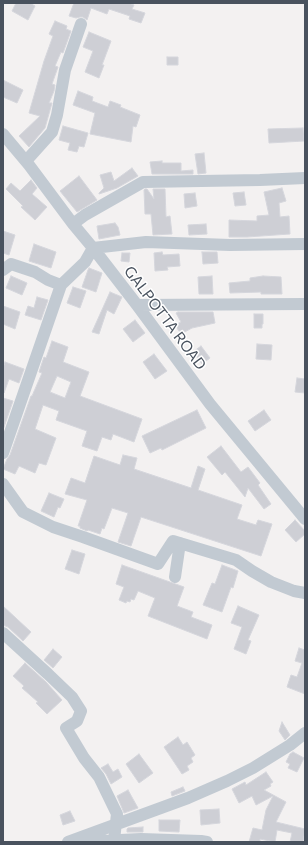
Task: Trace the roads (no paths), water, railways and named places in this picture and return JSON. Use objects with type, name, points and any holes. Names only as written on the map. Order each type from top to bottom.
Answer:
[{"type":"street","points":[[26,160],[52,132],[57,115],[65,70],[81,24]]},
{"type":"street","name":"GALPOTTA ROAD","points":[[3,134],[26,160],[73,224],[137,305],[210,404],[305,519]]},
{"type":"street","points":[[73,224],[85,215],[143,182],[305,178]]},
{"type":"street","points":[[3,453],[61,285],[85,262],[93,248],[146,242],[305,244]]},
{"type":"street","points":[[3,270],[11,264],[35,272],[48,280],[61,285]]},
{"type":"street","points":[[137,305],[305,304]]},
{"type":"street","points":[[3,484],[23,512],[53,527],[158,564],[173,541],[236,560],[271,582],[294,591],[305,593]]},
{"type":"street","points":[[176,577],[180,543]]},
{"type":"street","points":[[3,633],[72,697],[81,711],[77,721],[66,728],[84,758],[99,777],[117,814],[114,840]]},
{"type":"street","points":[[68,842],[188,798],[227,781],[253,768],[290,745],[305,733]]},
{"type":"street","points":[[73,842],[142,839],[207,842]]}]
